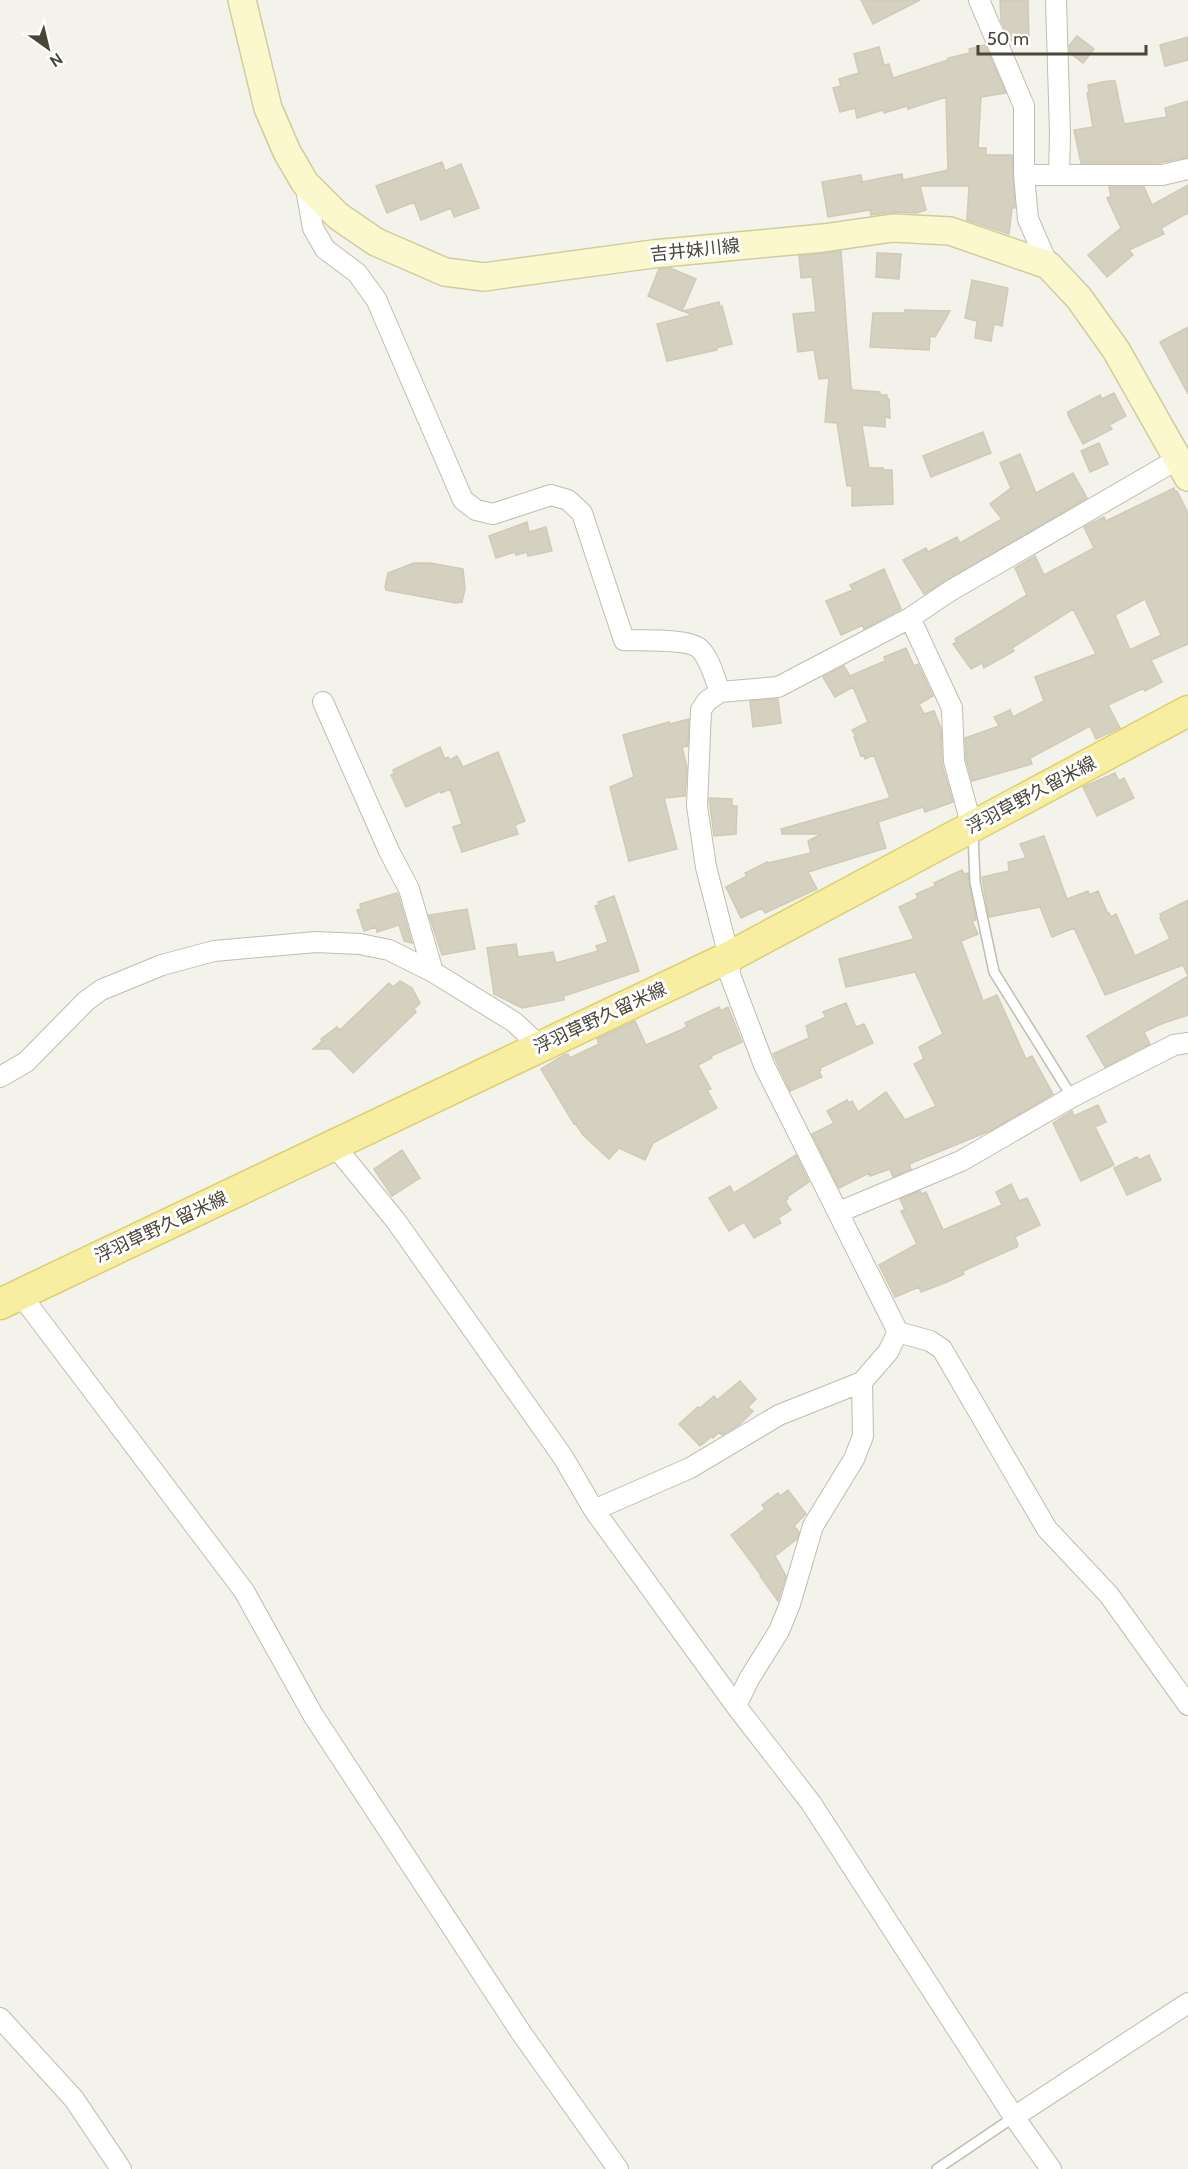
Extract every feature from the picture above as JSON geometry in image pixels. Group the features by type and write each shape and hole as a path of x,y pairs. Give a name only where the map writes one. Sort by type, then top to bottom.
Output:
{"main road":[{"name":"吉井妹川線","path":"242,0 268,108 287,152 305,183 338,216 376,242 445,272 484,277 653,254 823,238 893,228 950,231 1048,265 1079,298 1116,350 1183,468"},
{"name":"浮羽草野久留米線","path":"10,1299 729,957 1188,711"}],"street":[{"path":"979,0 1024,106 1024,175 1028,219 1048,265"},
{"path":"1056,0 1059,175"},
{"path":"1024,175 1162,175 1188,169"},
{"path":"305,183 314,228 326,249 357,273 376,298 463,500 476,510 493,514 551,495 568,500 582,513 624,640 687,643 699,647 720,692"},
{"path":"1183,468 950,591 910,618 778,687 720,692 707,701 701,710 697,806 706,867 729,957 730,975 764,1065 898,1332 930,1341 942,1349 1047,1529 1109,1595 1188,1704"},
{"path":"910,618 952,708 954,761 972,826"},
{"path":"323,702 389,851 409,889 434,972"},
{"path":"0,1077 26,1062 86,1001 101,990 162,965 214,951 316,942 360,944 389,950 434,972 514,1022 540,1046"},
{"path":"839,1212 961,1161 1072,1097 1174,1045 1188,1043"},
{"path":"334,1145 403,1230 563,1457 594,1510 736,1706 812,1803 1050,2169"},
{"path":"10,1299 244,1592 313,1715 522,2034 618,2169"},
{"path":"594,1510 690,1468 779,1415 862,1382 888,1352 898,1332"},
{"path":"736,1706 749,1679 779,1630 790,1604 813,1526 854,1459 863,1436 862,1382"},
{"path":"1014,2116 1188,2003"},
{"path":"0,2018 74,2099 121,2169"}],"lane":[{"path":"972,826 975,882 994,972 1072,1097"},
{"path":"937,2169 1014,2116"}],"building":[{"path":"861,0 920,0 873,24"},
{"path":"1000,0 1028,0 1029,39 1009,40 1001,20"},
{"path":"1077,36 1094,49 1083,63 1070,53 1069,46"},
{"path":"1188,37 1188,60 1165,66 1160,45"},
{"path":"985,45 1006,93 981,97 978,148 986,148 986,155 1012,155 1015,208 1012,208 1009,234 967,220 969,186 920,186 926,210 917,213 894,212 871,215 870,210 828,217 822,182 861,175 862,182 902,174 903,180 948,170 946,97 908,109 907,106 884,113 883,110 857,118 855,108 840,112 833,88 841,86 839,79 859,73 854,54 879,47 884,65 889,64 893,78 948,60 948,58 970,53 969,49"},
{"path":"1115,81 1124,124 1167,117 1165,108 1188,101 1188,157 1158,163 1081,163 1074,130 1093,127 1087,93 1089,92 1088,85"},
{"path":"442,162 445,171 461,164 479,208 454,217 451,208 421,220 414,202 387,213 376,186"},
{"path":"1188,185 1188,213 1161,228 1164,234 1129,250 1133,255 1107,277 1088,255 1121,228 1107,198 1111,196 1109,187 1144,187 1152,205"},
{"path":"841,251 851,387 853,390 880,392 880,395 887,395 889,399 890,418 885,417 885,427 862,425 869,468 892,470 893,504 852,506 852,486 847,486 837,423 825,422 829,378 819,379 814,350 798,352 793,314 816,312 812,277 801,278 799,256"},
{"path":"877,253 901,254 899,279 876,277"},
{"path":"670,268 696,279 682,311 648,296 659,269"},
{"path":"972,280 1008,288 1002,326 994,324 991,341 975,338 977,321 965,318"},
{"path":"719,302 732,344 716,348 717,350 667,361 657,324 692,315 683,311"},
{"path":"905,310 950,311 935,337 930,336 929,350 870,347 873,313 905,313"},
{"path":"1188,327 1188,394 1160,342"},
{"path":"1114,393 1126,416 1109,425 1112,429 1083,444 1068,412 1100,395 1102,399"},
{"path":"983,432 991,453 931,477 923,456"},
{"path":"1099,443 1108,464 1090,472 1081,451"},
{"path":"1020,454 1036,493 1073,473 1087,498 924,594 903,560 926,548 928,552 957,537 960,543 1002,519 990,504 1011,488 1000,463"},
{"path":"1174,488 1175,492 1177,491 1188,513 1188,644 1151,660 1162,682 1108,705 1120,728 1096,739 1090,726 1030,758 1032,764 972,781 966,759 965,738 999,726 994,717 1010,710 1013,717 1044,701 1035,677 1096,654 1073,609 1012,648 1014,651 984,668 982,663 971,669 953,644 957,642 955,639 1027,595 1015,568 1035,556 1044,575 1094,548 1084,527 1104,517 1106,521","holes":["1145,599 1161,635 1130,650 1115,615"]},
{"path":"527,522 529,532 546,527 552,551 528,556 527,552 516,555 515,552 496,558 489,536"},
{"path":"414,563 430,563 463,569 465,589 462,602 456,603 386,590 388,573"},
{"path":"884,569 901,609 864,629 863,625 841,635 826,601 853,590 850,585"},
{"path":"906,648 914,666 918,664 933,696 919,704 924,714 934,711 941,728 942,764 953,802 925,812 923,807 878,822 886,848 808,872 817,889 765,913 762,908 741,918 726,887 747,876 745,873 767,862 811,853 808,841 822,834 782,834 781,829 890,798 874,755 865,759 864,755 861,756 854,737 856,737 852,730 868,722 853,687 835,697 823,677 844,666 850,676 885,661 884,657"},
{"path":"778,699 781,723 753,727 750,701"},
{"path":"689,719 688,746 682,747 687,768 685,796 664,798 677,849 629,861 610,787 634,777 623,735"},
{"path":"440,747 445,759 448,757 450,760 457,756 463,767 498,752 525,821 515,825 518,834 462,852 453,827 462,824 450,789 441,793 440,791 406,807 391,775 394,774 393,770"},
{"path":"1115,773 1119,781 1124,778 1134,798 1097,816 1083,787"},
{"path":"709,798 732,799 732,806 737,806 736,834 714,836"},
{"path":"1044,836 1067,899 1088,891 1089,895 1098,891 1108,914 1111,917 1116,914 1135,956 1170,939 1160,914 1188,900 1188,976 1183,965 1105,995 1074,928 1052,937 1040,907 989,917 982,877 1009,871 1008,862 1026,858 1020,844"},
{"path":"962,870 964,874 968,873 976,920 972,921 978,934 961,941 983,1001 997,995 1026,1059 1032,1056 1053,1094 992,1130 909,1164 911,1169 893,1177 890,1169 870,1176 869,1173 839,1188 812,1134 834,1123 827,1111 847,1100 849,1103 852,1101 858,1112 886,1092 905,1120 936,1106 914,1064 924,1059 919,1047 943,1034 915,972 846,987 839,959 914,939 899,907 918,898 916,894 935,886 934,883"},
{"path":"397,893 412,943 404,941 399,925 377,932 376,927 364,931 357,910 361,909 360,904"},
{"path":"614,896 639,971 564,996 564,1000 522,1008 494,994 487,948 516,944 518,957 553,952 556,963 598,951 596,946 608,942 595,906 599,905 598,902"},
{"path":"467,909 475,949 442,955 429,915"},
{"path":"1188,976 1188,1015 1144,1032 1150,1044 1105,1067 1087,1036"},
{"path":"400,981 412,988 420,1003 414,1009 416,1012 353,1073 330,1049 313,1049 322,1041 321,1039 337,1027 340,1030 389,983 393,987"},
{"path":"846,1003 856,1027 864,1024 873,1043 820,1068 819,1072 822,1077 790,1091 773,1054 809,1038 806,1026 826,1017 823,1012"},
{"path":"719,1007 721,1011 728,1007 742,1042 711,1056 712,1058 698,1065 711,1089 707,1090 717,1108 653,1143 645,1160 619,1148 609,1159 574,1124 541,1069 564,1055 568,1054 570,1058 599,1044 597,1039 635,1021 646,1045 681,1030 687,1026 685,1023"},
{"path":"1098,1105 1106,1122 1095,1127 1114,1165 1081,1181 1053,1123 1072,1111 1074,1116"},
{"path":"402,1150 420,1178 392,1196 374,1169"},
{"path":"796,1155 809,1182 787,1197 785,1201 791,1210 778,1218 781,1223 754,1238 744,1222 729,1231 709,1198 730,1186 734,1193"},
{"path":"1149,1155 1161,1180 1127,1195 1114,1168 1137,1157 1139,1160"},
{"path":"1011,1184 1019,1201 1027,1198 1040,1225 1015,1237 1017,1247 963,1271 964,1274 921,1292 919,1287 895,1297 879,1265 917,1244 901,1211 905,1210 900,1199 920,1191 922,1194 926,1192 943,1230 1002,1205 996,1192"},
{"path":"740,1381 756,1399 748,1407 753,1411 739,1425 722,1435 719,1432 700,1446 679,1424 698,1407 700,1408 714,1396 717,1400"},
{"path":"788,1490 806,1514 794,1526 799,1532 797,1539 775,1556 786,1576 778,1601 731,1535 765,1509 762,1505 778,1493 780,1496"}]}
